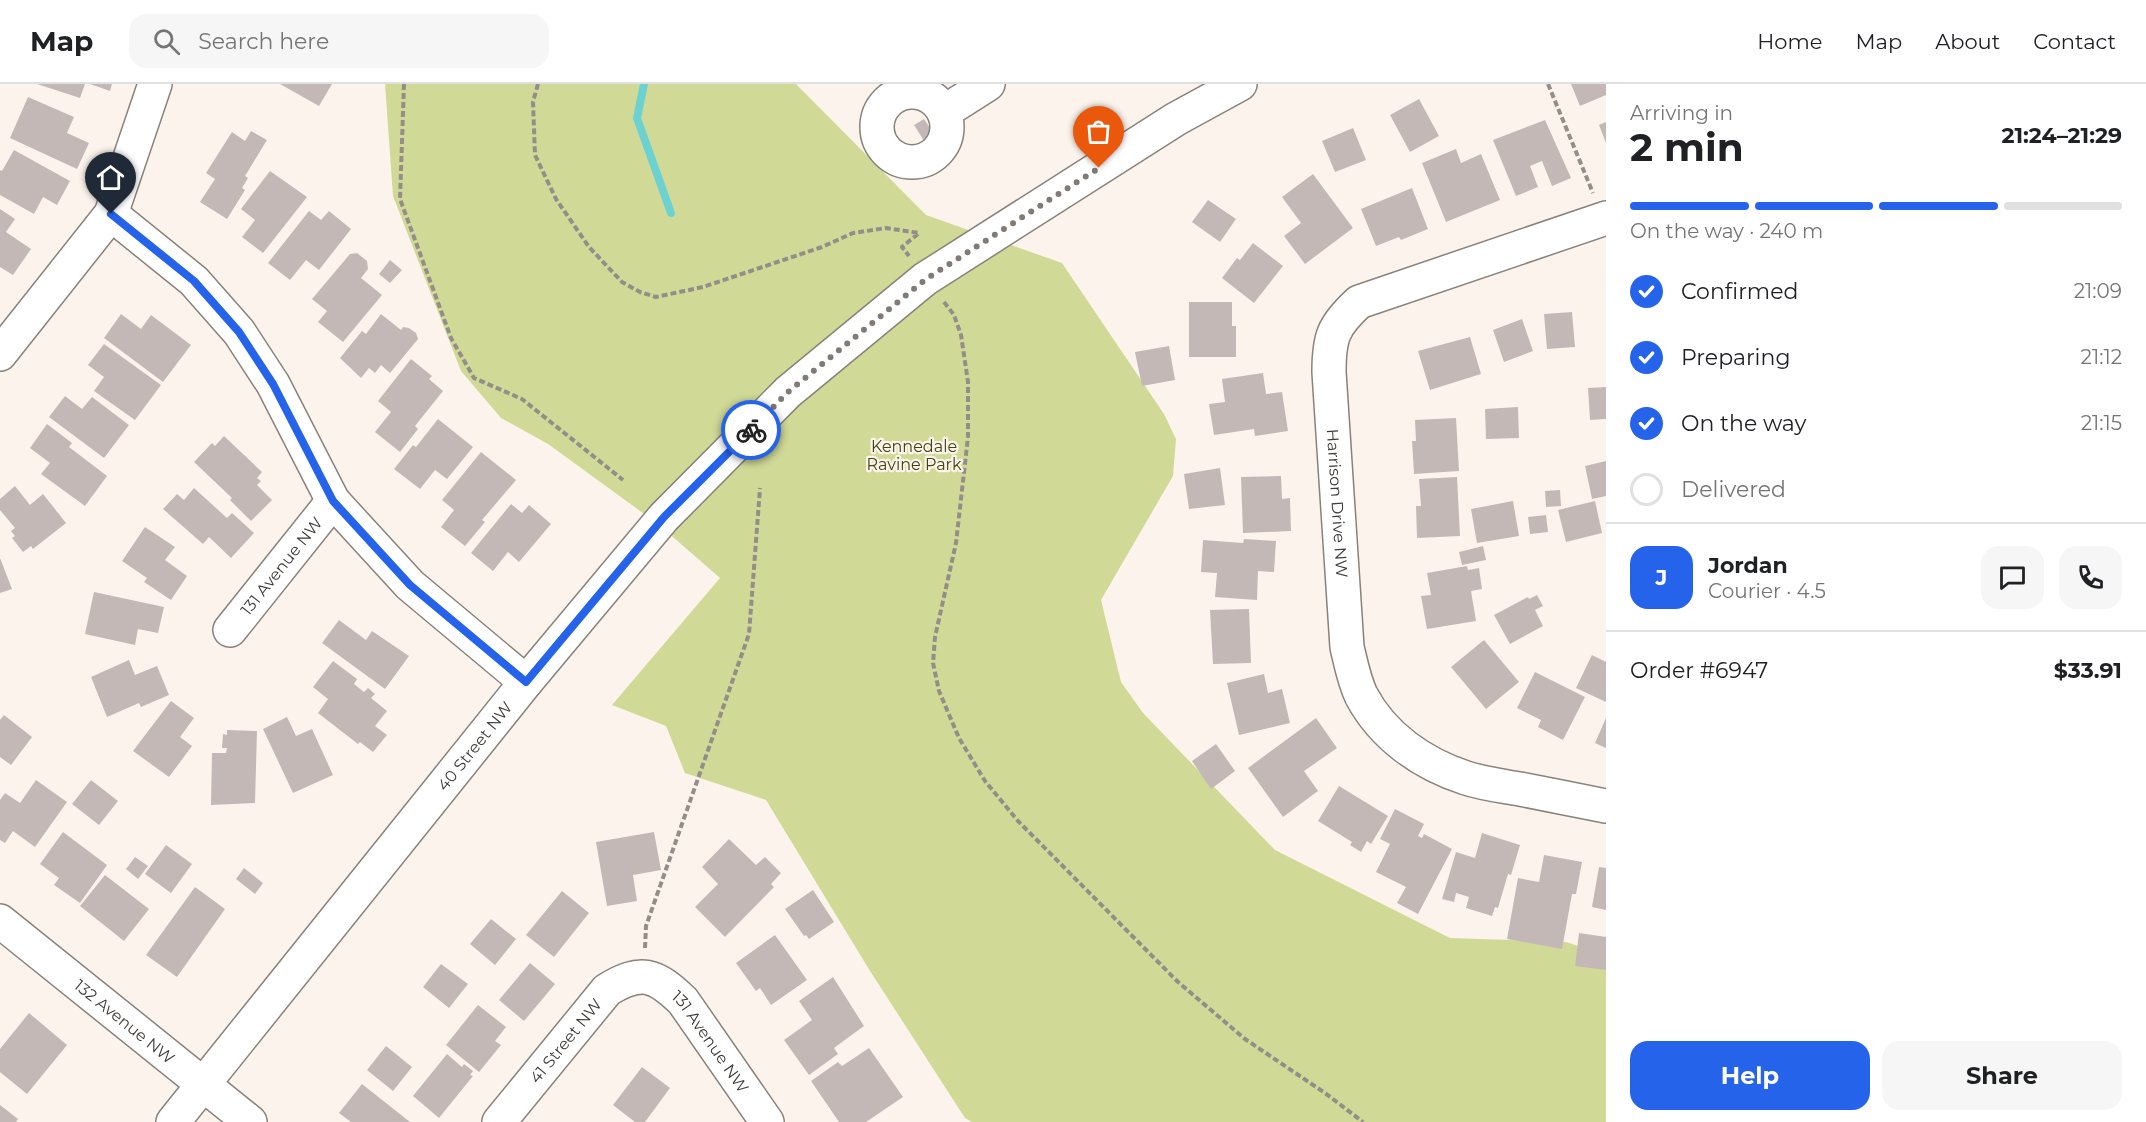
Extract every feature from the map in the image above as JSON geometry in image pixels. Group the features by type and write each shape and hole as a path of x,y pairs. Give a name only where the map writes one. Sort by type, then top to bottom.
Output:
{"street":[{"path":"0,354 111,214 155,84"},
{"path":"944,112 988,84"},
{"name":"40 Street NW","path":"173,1122 526,682 664,517 780,400 926,279 1227,87"},
{"name":"131 Avenue NW","path":"111,214 194,281 239,332 273,384 333,501 410,585 526,682"},
{"name":"Harrison Drive NW","path":"1605,218 1359,302 1338,323 1335,330 1329,353 1329,372 1347,647 1353,675 1370,710 1399,742 1415,755 1437,767 1468,779 1606,806"},
{"name":"131 Avenue NW","path":"230,630 333,501"},
{"name":"132 Avenue NW","path":"1,923 250,1122"},
{"name":"131 Avenue NW","path":"644,976 670,988 683,1001 766,1122"},
{"name":"41 Street NW","path":"498,1122 602,995 619,983 644,976"}],"path":[{"path":"404,84 400,199 451,338 474,378 522,399 623,480"},
{"path":"538,84 532,102 535,155 552,190 589,247 622,282 640,292 656,297 703,287 853,233 886,228 919,233 902,247 954,315 961,334 968,382 968,437 956,543 935,637 933,663 939,691 959,738 985,781 1018,822 1178,982 1245,1039 1325,1093 1363,1122"},
{"path":"1548,84 1605,218"},
{"path":"644,976 646,927 750,634 760,488"}],"green space":[{"name":"Kennedale Ravine Park","path":"385,84 796,84 926,215 1062,263 1164,414 1176,439 1173,476 1101,600 1121,682 1143,713 1275,850 1450,938 1566,942 1606,955 1606,1122 972,1122 965,1118 870,971 766,800 685,773 666,726 612,705 720,578 658,524 548,444 501,418 461,371 393,196"}],"building":[{"path":"37,84 85,84 80,98"},
{"path":"90,84 112,84 110,91"},
{"path":"280,84 332,84 319,106"},
{"path":"1571,84 1606,84 1606,95 1580,106"},
{"path":"28,97 74,117 67,133 89,143 77,169 10,138"},
{"path":"1419,99 1439,136 1410,152 1390,115"},
{"path":"924,119 936,137 926,144 914,125"},
{"path":"1545,120 1571,178 1552,186 1542,161 1530,166 1538,187 1516,196 1493,140"},
{"path":"1606,122 1606,143 1599,125"},
{"path":"1353,128 1366,160 1335,172 1322,141"},
{"path":"251,131 267,140 245,176 248,178 242,188 245,190 227,219 200,202 215,179 206,173 232,132 245,141"},
{"path":"1456,149 1461,163 1481,154 1500,200 1446,222 1422,163"},
{"path":"14,150 70,181 57,205 43,197 34,214 0,195 0,170 2,171"},
{"path":"270,171 307,197 263,253 242,237 255,220 241,209"},
{"path":"1313,174 1353,228 1305,264 1284,236 1301,223 1282,197"},
{"path":"1412,188 1428,229 1401,240 1399,237 1376,246 1361,209"},
{"path":"1208,200 1236,219 1220,242 1192,222"},
{"path":"0,209 15,219 6,232 31,249 13,275 0,267"},
{"path":"309,211 321,220 329,211 351,229 319,270 306,260 290,280 268,263"},
{"path":"1253,243 1283,266 1254,303 1222,278 1237,258 1240,260"},
{"path":"357,253 367,261 368,269 361,278 382,295 343,342 318,322 327,311 312,299 350,254"},
{"path":"390,260 402,270 390,283 379,274"},
{"path":"1189,302 1232,302 1232,326 1236,326 1236,357 1189,357"},
{"path":"1572,312 1575,347 1547,349 1544,314"},
{"path":"121,314 141,329 151,315 191,345 163,382 104,338"},
{"path":"381,314 401,330 403,327 409,328 416,333 418,339 390,373 381,365 375,373 369,368 361,378 340,358 362,331 366,334"},
{"path":"1522,319 1533,351 1504,362 1493,330"},
{"path":"1470,337 1481,374 1430,390 1418,351"},
{"path":"104,344 161,385 135,420 94,391 104,377 88,365"},
{"path":"1169,346 1175,380 1142,386 1135,352"},
{"path":"411,359 432,376 429,379 443,391 415,426 418,429 400,452 375,432 391,412 378,401"},
{"path":"1263,373 1266,394 1282,392 1288,431 1255,436 1254,429 1214,435 1209,404 1225,402 1222,379"},
{"path":"1606,387 1606,419 1590,420 1588,388"},
{"path":"65,396 82,409 92,397 129,425 104,458 49,417"},
{"path":"1518,407 1519,438 1486,439 1485,409"},
{"path":"1456,418 1459,471 1414,474 1412,441 1416,441 1415,420"},
{"path":"438,419 473,447 447,479 435,470 420,489 394,469 413,445 416,447"},
{"path":"47,424 72,443 69,447 107,476 85,506 41,474 50,463 30,448"},
{"path":"224,436 262,472 257,478 261,481 257,485 272,500 251,521 230,500 232,498 194,462 212,443 215,446"},
{"path":"481,452 516,480 482,520 485,522 465,546 441,527 454,510 442,500"},
{"path":"1606,461 1606,496 1592,499 1585,466"},
{"path":"1220,468 1225,505 1189,509 1184,474"},
{"path":"1281,476 1282,499 1290,498 1291,531 1243,533 1241,477"},
{"path":"1457,477 1460,536 1417,538 1416,506 1421,506 1419,479"},
{"path":"15,486 30,505 43,494 66,523 33,549 31,546 23,552 12,538 15,536 11,531 15,528 0,510 0,499"},
{"path":"194,488 227,518 232,513 254,533 231,558 209,537 203,544 163,509 177,494 184,500"},
{"path":"1560,490 1561,506 1546,507 1545,491"},
{"path":"1513,501 1519,536 1477,543 1471,509"},
{"path":"1595,501 1602,533 1566,542 1558,510"},
{"path":"511,504 522,513 529,505 551,524 519,562 508,552 493,571 471,553"},
{"path":"1546,515 1548,532 1530,534 1528,517"},
{"path":"145,527 175,547 165,560 187,576 171,600 144,582 147,578 122,561"},
{"path":"1244,539 1276,541 1274,572 1258,571 1257,600 1215,597 1217,573 1201,572 1203,540 1243,543"},
{"path":"1483,546 1486,560 1462,565 1459,552"},
{"path":"0,558 12,589 0,593"},
{"path":"1467,566 1468,570 1479,568 1482,589 1471,591 1476,621 1427,629 1421,596 1431,595 1427,573"},
{"path":"94,592 164,607 158,633 138,629 135,645 85,634"},
{"path":"1537,595 1543,606 1535,610 1543,626 1510,644 1494,615 1528,597 1529,599"},
{"path":"1249,609 1251,663 1213,664 1210,610"},
{"path":"339,620 366,640 372,631 409,656 385,689 322,643"},
{"path":"1484,640 1519,682 1486,709 1451,667"},
{"path":"1592,655 1606,662 1606,702 1576,688"},
{"path":"129,660 135,675 157,666 169,695 141,707 139,703 107,717 91,677"},
{"path":"333,661 357,679 354,684 364,692 368,688 375,694 371,698 387,711 375,726 387,735 373,752 360,742 358,744 318,713 328,699 313,687"},
{"path":"1535,672 1585,697 1563,740 1538,727 1541,720 1517,708"},
{"path":"1264,674 1268,693 1282,689 1290,723 1239,735 1227,683"},
{"path":"171,701 194,718 180,737 192,746 169,777 133,751"},
{"path":"4,715 32,737 11,765 0,757 0,720"},
{"path":"287,717 296,736 312,729 333,775 293,793 263,729"},
{"path":"1316,718 1337,748 1304,771 1318,791 1283,817 1248,768"},
{"path":"1606,718 1606,748 1595,743"},
{"path":"227,730 257,731 255,803 211,805 212,753 226,753 227,748 222,748 223,734 227,735"},
{"path":"1216,744 1235,771 1211,789 1192,761"},
{"path":"36,780 67,802 35,847 13,831 5,843 0,840 0,800 5,793 20,803"},
{"path":"91,780 118,801 99,825 72,804"},
{"path":"1339,786 1388,816 1371,844 1367,841 1361,852 1350,845 1352,842 1318,821"},
{"path":"1395,809 1424,824 1418,836 1422,838 1424,834 1452,849 1418,914 1397,903 1406,887 1376,872 1390,844 1380,839"},
{"path":"63,832 107,865 80,903 54,885 59,878 40,864"},
{"path":"654,832 661,870 633,875 637,901 607,906 596,842"},
{"path":"1482,833 1520,845 1498,908 1495,907 1492,916 1466,908 1469,897 1456,893 1454,902 1442,899 1456,852 1475,858"},
{"path":"729,839 756,865 765,857 781,873 771,884 774,887 725,937 695,907 718,884 702,867"},
{"path":"166,845 192,864 171,893 145,874"},
{"path":"1544,855 1582,862 1576,894 1572,894 1562,949 1507,939 1518,878 1539,882"},
{"path":"135,857 148,866 138,879 126,869"},
{"path":"1599,867 1606,868 1606,910 1592,907"},
{"path":"244,868 263,883 255,894 236,879"},
{"path":"105,875 149,909 124,941 80,906"},
{"path":"195,887 225,909 177,977 146,955"},
{"path":"813,890 834,922 809,939 806,935 804,936 785,909"},
{"path":"562,891 589,913 554,957 526,935"},
{"path":"491,919 516,939 495,965 470,944"},
{"path":"1579,933 1606,937 1606,970 1575,966"},
{"path":"775,935 807,980 771,1005 760,988 756,991 736,963"},
{"path":"530,963 555,984 524,1021 499,1000"},
{"path":"441,964 468,984 449,1008 423,987"},
{"path":"833,977 864,1026 834,1048 838,1054 809,1075 784,1040 812,1020 799,1001"},
{"path":"478,1005 506,1027 495,1041 501,1045 479,1072 446,1045"},
{"path":"29,1013 67,1045 27,1094 0,1072 0,1049"},
{"path":"386,1046 412,1067 393,1091 367,1070"},
{"path":"869,1048 903,1097 866,1122 839,1122 811,1081 838,1062 842,1066"},
{"path":"447,1054 462,1067 464,1064 473,1071 470,1075 473,1076 439,1118 413,1096"},
{"path":"642,1067 670,1088 645,1122 635,1122 613,1105"},
{"path":"362,1084 410,1122 351,1122 339,1113"},
{"path":"0,1105 18,1119 16,1122 0,1122"}],"waterway":[{"path":"644,84 637,118 671,213"}],"way so far":[{"path":"751,430 788,392 926,279 1099,168"}],"route":[{"path":"111,214 194,281 239,332 273,384 333,501 410,585 526,682 664,517 751,430"}]}
